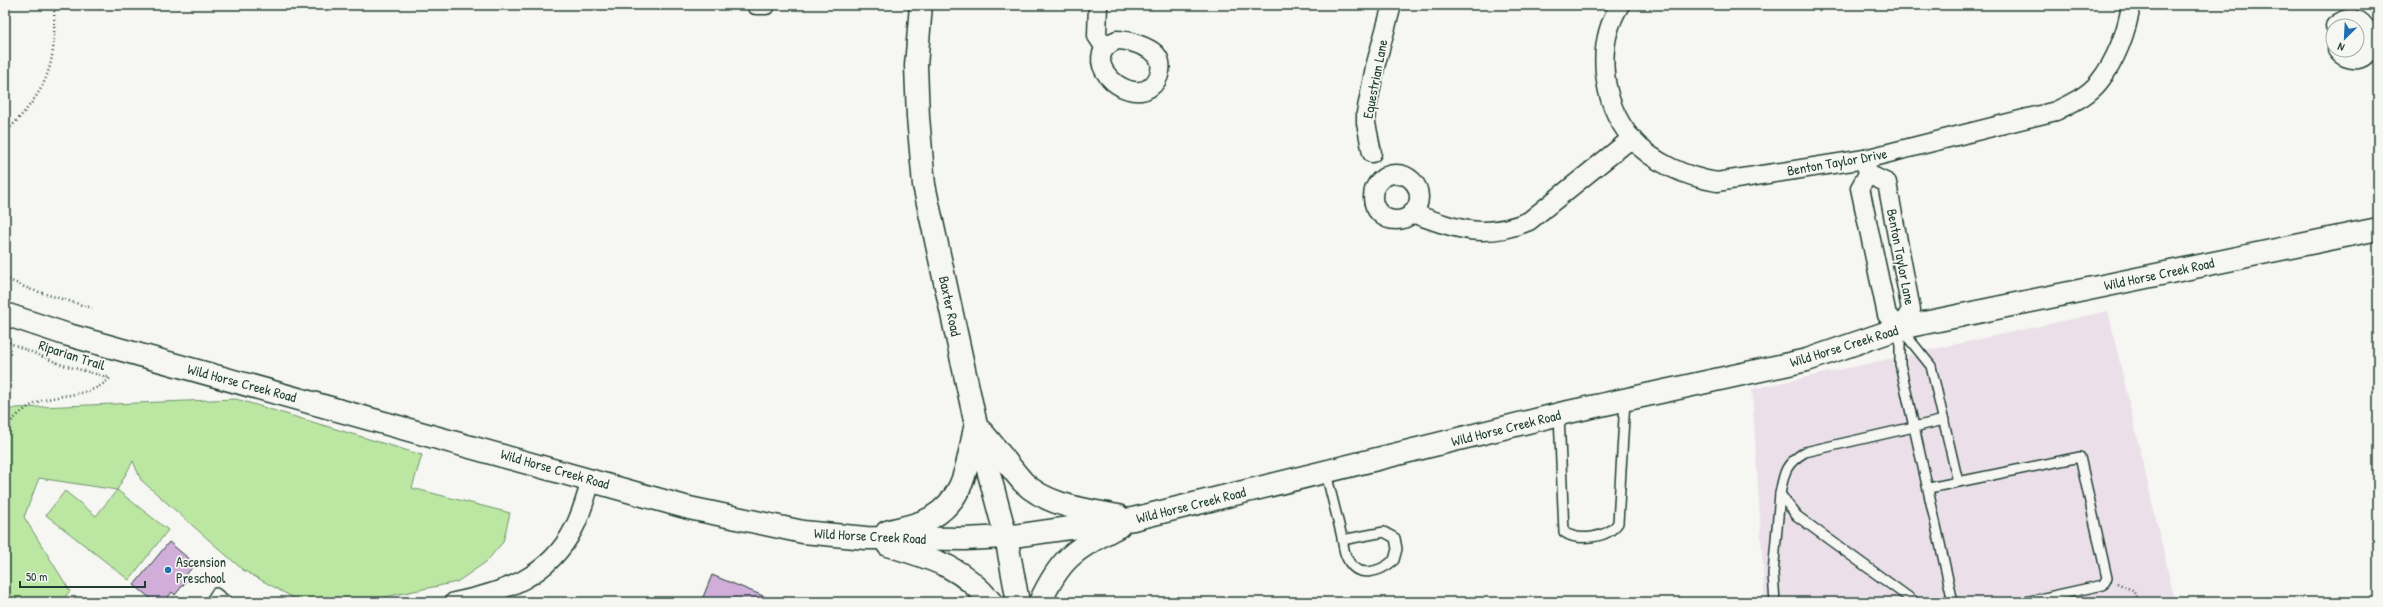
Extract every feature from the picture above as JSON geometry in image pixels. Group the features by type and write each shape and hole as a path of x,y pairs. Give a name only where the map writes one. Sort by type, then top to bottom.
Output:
{"main road":[{"name":"Baxter Road","path":"921,5 916,66 918,117 924,185 976,425 1006,536 1018,602"},
{"name":"Wild Horse Creek Road","path":"5,314 65,334 592,479 689,508 744,521 803,532 866,538 965,539 1006,536 1132,519 1179,506 1326,473 1559,415 1807,360 1900,328 2378,229"},
{"path":"976,425 1024,483 1043,496 1067,506 1132,519"},
{"path":"866,538 930,519 948,505 962,486 976,425"},
{"path":"1040,602 1058,568 1076,550 1132,519"},
{"path":"866,538 938,561 962,573 991,602"}],"street":[{"path":"756,5 766,5"},
{"path":"1098,5 1096,36 1105,48"},
{"name":"Equestrian Lane","path":"1382,177 1373,156 1366,123 1366,114 1375,67 1392,5"},
{"name":"Benton Taylor Drive","path":"1620,5 1613,16 1607,35 1604,57 1609,95 1615,110 1632,138 1656,159 1688,176 1717,182 1867,166 2056,111 2080,99 2099,82 2115,56 2124,35 2131,5"},
{"path":"2345,18 2360,10 2376,30 2377,38 2372,51 2365,56"},
{"path":"2345,58 2357,58"},
{"path":"1412,213 1457,229 1476,232 1512,228 1529,220 1632,138"},
{"name":"Benton Taylor Lane","path":"1867,166 1887,183 1912,310 1900,328 1887,315 1860,188 1867,166"},
{"path":"1400,174 1413,180 1417,186 1419,200 1412,213 1406,217 1392,220 1379,213 1375,206 1373,192 1382,177 1400,174"},
{"path":"454,602 521,582 541,570 562,547 574,528 592,479"}],"lane":[{"path":"1900,328 1931,366 1958,482"},
{"path":"1900,328 1900,364 1929,488 1953,602"},
{"path":"1559,415 1564,532 1570,536 1587,538 1612,531 1618,523 1625,400"},
{"path":"1775,602 1773,574 1780,494 1784,472 1793,459 1805,452 1944,420"},
{"path":"1929,488 2080,457 2107,578 2103,585 2025,602"},
{"path":"1326,473 1342,540 1347,558 1356,568 1365,572 1375,572 1394,560 1397,549 1395,538 1384,532 1342,540"},
{"path":"1780,494 1797,516 1915,602"},
{"path":"210,602 216,593 228,602"}],"path":[{"path":"5,133 30,107 48,74 53,50 54,5"},
{"path":"5,278 29,289 92,308"},
{"name":"Riparian Trail","path":"5,342 60,364 110,378 99,388 33,404 5,428"},
{"path":"2107,578 2132,590 2141,602"}],"shaded area":[{"path":"2108,311 2175,602 1765,602 1752,389"}],"green space":[{"path":"236,399 422,455 412,488 510,513 503,542 486,562 457,582 361,602 301,602 243,570 141,480 133,461 117,490 39,478 24,517 70,591 61,602 5,602 5,412 15,408"},
{"path":"117,490 168,530 129,580 46,515 65,491 96,516"}],"building":[{"name":"Ascension Preschool","path":"169,542 195,564 185,576 188,579 175,595 172,592 164,602 155,602 134,585"},
{"path":"712,575 778,602 701,602"}],"place":[{"name":"Ascension Preschool","path":"168,570"}]}
